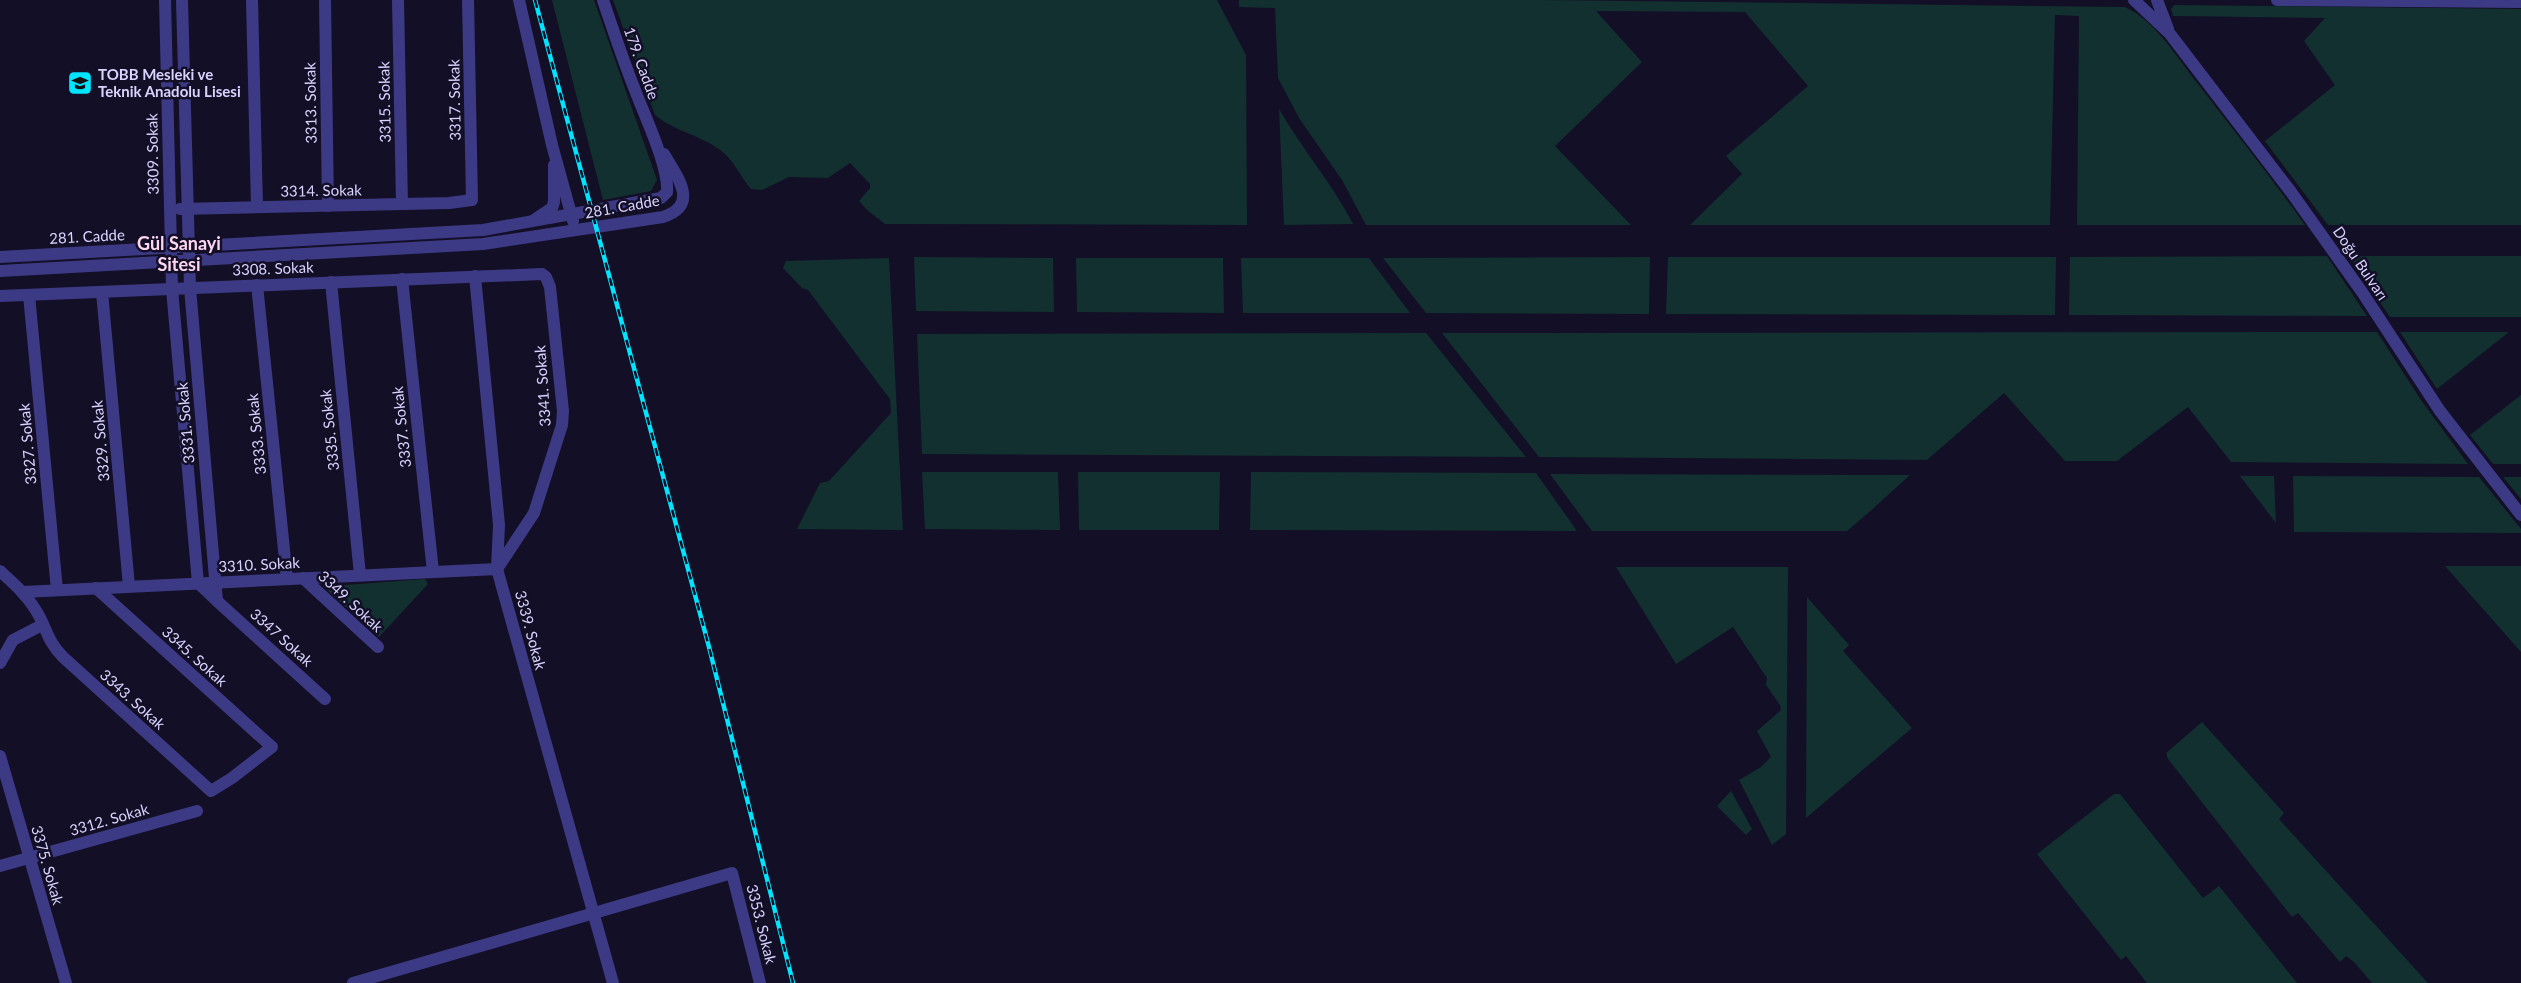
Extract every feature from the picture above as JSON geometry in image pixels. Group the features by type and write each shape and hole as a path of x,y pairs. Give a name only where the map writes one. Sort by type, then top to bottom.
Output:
{"street":[{"name":"3309. Sokak","path":"166,0 171,262"},
{"path":"182,0 188,247"},
{"path":"252,0 257,207"},
{"name":"3313. Sokak","path":"325,0 328,206"},
{"name":"3315. Sokak","path":"398,0 402,204"},
{"name":"3317. Sokak","path":"468,0 472,200"},
{"path":"519,0 552,145 575,230"},
{"name":"179. Cadde","path":"603,0 624,64 653,136"},
{"name":"Doğu Bulvarı","path":"2134,0 2170,34 2296,198 2362,292 2440,411 2521,515"},
{"name":"Doğu Bulvarı","path":"2157,0 2170,34"},
{"path":"2277,0 2521,2"},
{"name":"281. Cadde","path":"0,257 455,233 529,223 664,197 667,185 653,136"},
{"name":"281. Cadde","path":"0,271 474,245 663,216 679,207 683,199 683,188 653,136"},
{"path":"529,223 552,208 554,202 552,145"},
{"name":"3314. Sokak","path":"170,209 449,203 472,200"},
{"name":"3331. Sokak","path":"188,247 217,600"},
{"name":"3331. Sokak","path":"171,262 198,583"},
{"name":"3308. Sokak","path":"0,296 475,276 536,274 546,277"},
{"name":"3339. Sokak","path":"475,276 499,525 497,569 612,983"},
{"name":"3341. Sokak","path":"497,569 534,513 562,426 563,411 550,287 546,277"},
{"name":"3337. Sokak","path":"402,279 433,572"},
{"name":"3335. Sokak","path":"331,282 360,575"},
{"name":"3333. Sokak","path":"257,285 287,579"},
{"name":"3329. Sokak","path":"102,292 129,586"},
{"name":"3327. Sokak","path":"29,295 53,590"},
{"name":"3310. Sokak","path":"23,592 497,569"},
{"name":"3343. Sokak","path":"0,571 23,592 40,620 49,641 63,657 210,791"},
{"name":"3349. Sokak","path":"303,578 378,647"},
{"name":"3347 Sokak","path":"198,583 326,698"},
{"name":"3345. Sokak","path":"96,588 272,747 232,778 210,791"},
{"path":"0,663 13,640 40,620 53,590"},
{"name":"3375. Sokak","path":"0,756 66,983"},
{"name":"3312. Sokak","path":"0,866 198,812"},
{"name":"3353. Sokak","path":"593,914 732,873 760,983"},
{"path":"353,983 593,914"}],"green space":[{"path":"552,0 594,0 657,180 651,191 603,200"},
{"path":"613,0 1217,0 1246,55 1247,225 885,224 859,201 870,188 870,184 850,163 828,178 789,177 762,190 751,189 733,163 720,150 704,140 670,125 655,115"},
{"path":"1239,0 1542,0 2125,7 2147,21 2165,41 2305,225 2077,225 2079,16 2055,15 2050,225 1690,225 1742,174 1726,156 1808,86 1745,12 1596,11 1642,62 1555,146 1631,225 1366,225 1342,180 1299,118 1278,78 1275,8 1239,7"},
{"path":"2174,5 2521,9 2521,225 2328,225 2265,141 2335,85 2304,41 2325,18 2173,16 2171,9"},
{"path":"1279,109 1336,194 1353,224 1284,225"},
{"path":"2327,256 2367,316 2069,315 2070,257"},
{"path":"2349,256 2521,256 2521,317 2390,317"},
{"path":"914,257 1053,258 1054,312 916,311"},
{"path":"1650,257 1649,314 1426,313 1383,258"},
{"path":"1668,257 2056,257 2055,315 1666,314"},
{"path":"889,258 903,530 797,529 820,483 829,481 891,413 890,399 808,290 802,288 783,268 786,261"},
{"path":"1076,258 1223,258 1224,313 1077,312"},
{"path":"1241,258 1369,258 1410,313 1243,313"},
{"path":"2377,332 2421,400 2468,464 2231,462 2188,407 2117,461 2065,461 2004,393 1927,460 1539,457 1442,333"},
{"path":"2400,332 2509,332 2437,389"},
{"path":"1426,333 1526,457 922,454 917,334"},
{"path":"2521,395 2521,464 2493,464 2470,435"},
{"path":"922,472 1058,472 1060,530 925,529"},
{"path":"1078,472 1220,472 1219,530 1079,530"},
{"path":"1251,472 1536,473 1577,531 1250,530"},
{"path":"1550,474 1910,475 1847,531 1592,531"},
{"path":"2240,476 2274,476 2276,523"},
{"path":"2293,476 2479,477 2521,529 2521,533 2294,532"},
{"path":"2503,477 2521,477 2521,499"},
{"path":"2445,566 2521,566 2521,652"},
{"path":"1616,567 1788,567 1786,834 1772,845 1739,780 1761,767 1771,757 1757,731 1781,710 1780,705 1766,685 1767,678 1733,627 1676,664"},
{"path":"425,579 428,584 379,637 328,591 332,586"},
{"path":"1807,597 1849,645 1843,651 1912,728 1806,818"},
{"path":"2202,722 2284,813 2279,819 2428,983 2372,983 2354,962 2346,956 2340,962 2298,913 2292,917 2168,759 2166,753"},
{"path":"1731,791 1752,829 1746,835 1717,806"},
{"path":"2114,794 2120,794 2203,898 2219,886 2297,983 2147,983 2126,956 2121,960 2037,854"}],"railway":[{"path":"535,0 709,647 793,983"}],"place":[{"name":"TOBB Mesleki ve Teknik Anadolu Lisesi","path":"80,83"}],"district":[{"name":"Gül Sanayi Sitesi","path":"179,253"}]}
